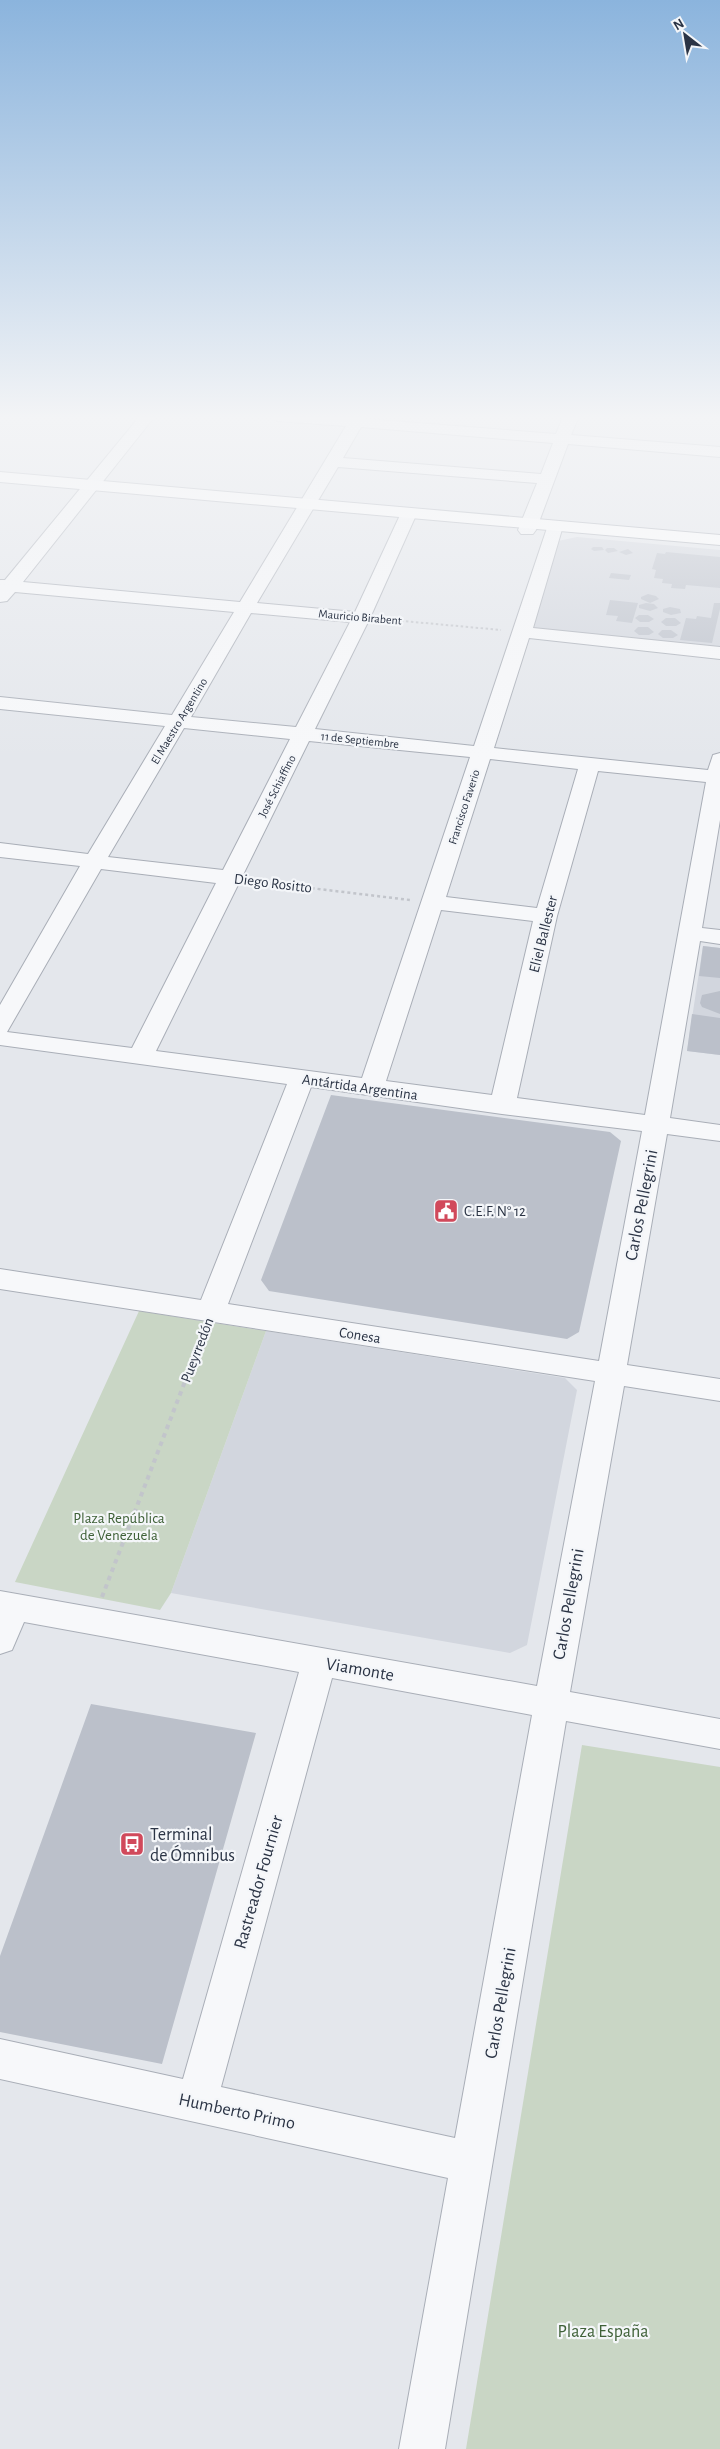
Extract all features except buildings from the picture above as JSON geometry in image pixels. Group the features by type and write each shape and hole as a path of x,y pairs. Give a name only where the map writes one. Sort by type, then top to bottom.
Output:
{"main road":[{"path":"566,530 720,546"},
{"path":"573,530 720,540"}],"street":[{"path":"3,590 54,530"},
{"name":"El Maestro Argentino","path":"0,1026 94,862 291,530"},
{"name":"José Schiaffino","path":"140,1057 361,618 401,530"},
{"name":"Francisco Faverio","path":"371,1088 522,632 553,530"},
{"name":"Mauricio Birabent","path":"3,590 247,607 361,618"},
{"path":"522,632 720,653"},
{"name":"11 de Septiembre","path":"0,703 590,764 719,771"},
{"name":"Eliel Ballester","path":"502,1106 546,916 590,764"},
{"name":"Carlos Pellegrini","path":"422,2449 473,2163 550,1704 656,1125 705,935 719,771"},
{"name":"Diego Rositto","path":"0,850 230,878"},
{"path":"433,902 546,916"},
{"name":"Antártida Argentina","path":"0,1038 502,1106 720,1133"},
{"name":"Pueyrredón","path":"211,1312 301,1079"},
{"name":"Conesa","path":"0,1279 720,1390"},
{"path":"0,1640 7,1605"},
{"name":"Viamonte","path":"7,1605 720,1734"},
{"name":"Rastreador Fournier","path":"197,2102 320,1662"},
{"name":"Humberto Primo","path":"0,2059 473,2163"}],"path":[{"name":"Mauricio Birabent","path":"361,618 522,632"},
{"name":"Diego Rositto","path":"230,878 433,902"},
{"name":"Pueyrredón","path":"93,1621 211,1312"}],"shaded area":[{"path":"577,537 720,550 720,648 537,630 531,625 558,541"},
{"path":"703,946 720,948 720,1055 687,1051"},
{"path":"266,1331 565,1378 577,1390 527,1645 510,1653 171,1593"}],"green space":[{"name":"Plaza República de Venezuela","path":"139,1311 266,1331 171,1593 160,1610 15,1582"},
{"name":"Plaza España","path":"582,1745 720,1767 720,2449 466,2449"}],"place":[{"name":"C.E.F. N° 12","path":"446,1211"},
{"name":"Terminal de Ómnibus","path":"132,1844"}]}
